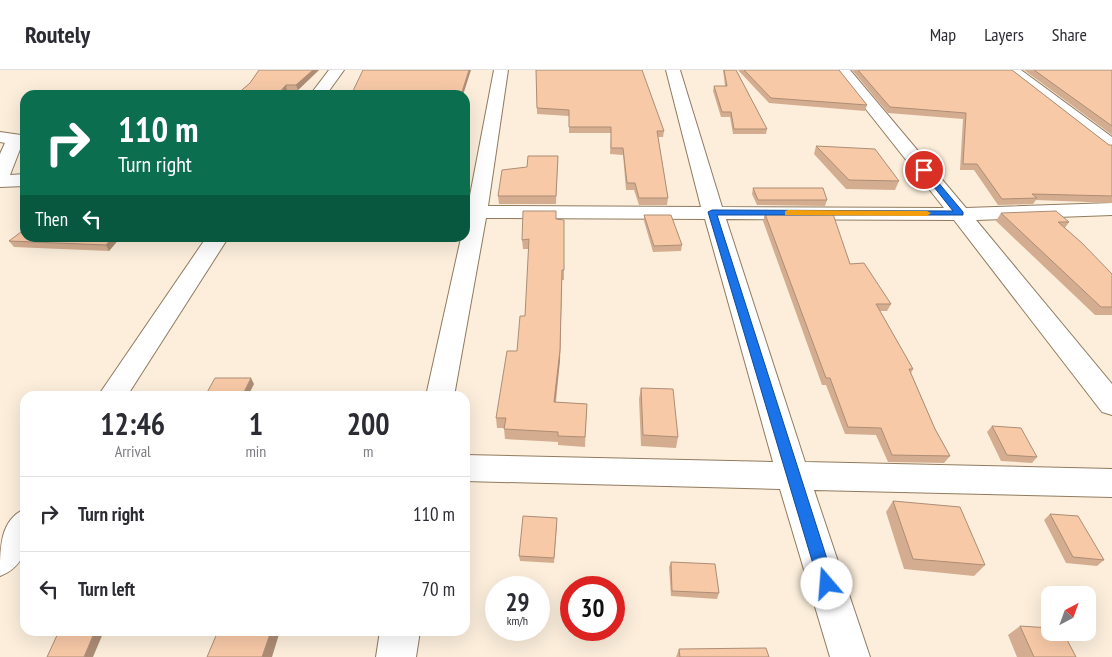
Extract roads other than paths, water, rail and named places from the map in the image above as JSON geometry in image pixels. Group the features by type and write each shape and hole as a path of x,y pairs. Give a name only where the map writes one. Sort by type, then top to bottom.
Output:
{"street":[{"path":"322,90 337,70"},
{"path":"500,70 471,211 960,214 1112,209"},
{"path":"673,70 712,212 850,657"},
{"path":"842,70 1112,404"},
{"path":"1012,70 1112,145"},
{"path":"0,137 15,139 0,176"},
{"path":"0,181 20,180"},
{"path":"115,391 214,242"},
{"path":"441,391 466,242"},
{"path":"470,468 1112,483"},
{"path":"0,559 20,531"},
{"path":"396,657 399,636"}]}
